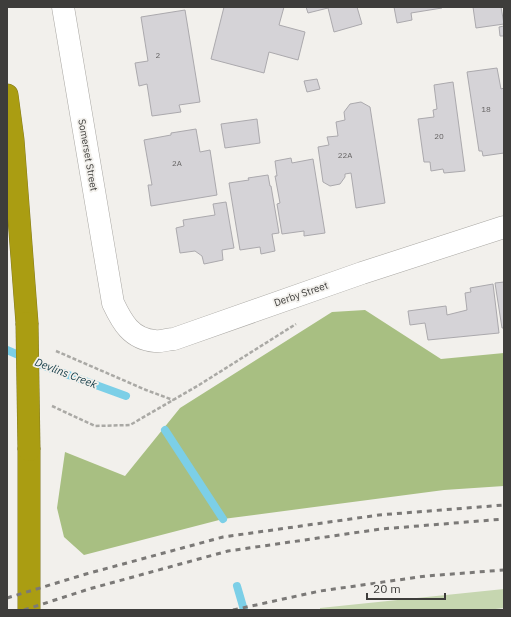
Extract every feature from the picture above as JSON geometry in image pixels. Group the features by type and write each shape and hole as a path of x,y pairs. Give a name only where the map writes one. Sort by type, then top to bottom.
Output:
{"highway":[{"path":"7,95 13,140 27,323 29,450 28,610"}],"street":[{"name":"Somerset Street","path":"63,7 113,303"},
{"name":"Derby Street","path":"113,303 122,322 136,335 155,341 174,338 362,272 504,227"}],"path":[{"path":"50,405 95,426 130,425 299,322"},
{"path":"56,351 146,390 173,400"}],"green space":[{"path":"365,310 441,359 504,353 504,486 444,490 223,519 84,555 64,537 57,508 65,452 125,476 180,408 332,312"},
{"path":"504,589 504,608 487,610 320,610 320,608"}],"building":[{"path":"224,7 284,7 279,25 305,32 298,60 269,52 264,73 211,59"},
{"path":"306,7 357,7 362,24 334,32 328,8 308,13"},
{"path":"394,7 442,8 411,13 412,20 397,23"},
{"path":"473,7 501,7 504,24 476,28"},
{"path":"185,10 200,102 179,105 181,112 152,116 147,84 139,86 135,63 148,61 141,17"},
{"path":"504,26 504,36 500,36 499,27"},
{"path":"497,68 501,89 504,88 504,153 483,156 482,151 479,151 467,72"},
{"path":"317,79 320,89 307,92 304,81"},
{"path":"453,82 465,171 444,173 443,169 431,171 430,162 424,162 418,119 434,117 433,110 437,109 434,85"},
{"path":"361,102 370,107 385,203 356,208 351,173 345,174 345,177 340,184 330,186 323,182 318,147 329,145 327,137 338,136 336,122 345,120 344,112 350,104"},
{"path":"257,119 260,143 225,148 221,124"},
{"path":"196,129 200,152 210,150 217,195 151,206 148,185 152,185 144,140 171,135 171,133"},
{"path":"291,158 292,163 313,159 325,233 304,236 304,231 282,234 277,204 280,203 275,176 277,176 275,161"},
{"path":"268,175 279,233 272,234 275,251 261,254 260,247 240,250 229,183"},
{"path":"226,202 234,248 222,250 223,260 204,264 202,256 195,251 180,253 176,228 184,226 183,220 215,215 213,204"},
{"path":"504,282 504,328 502,328 495,283"},
{"path":"493,284 499,333 428,340 425,323 410,325 408,311 446,306 447,315 467,310 465,293 471,292 470,288"}],"waterway":[{"name":"Devlins Creek","path":"7,350 44,366 126,396"},
{"name":"Devlins Creek","path":"165,430 223,519"},
{"name":"Devlins Creek","path":"237,586 244,610"}],"railway":[{"path":"7,598 86,574 223,537 379,515 504,505"},
{"path":"24,610 89,589 228,551 381,529 504,519"},
{"path":"233,610 320,591 426,576 504,570"}]}
